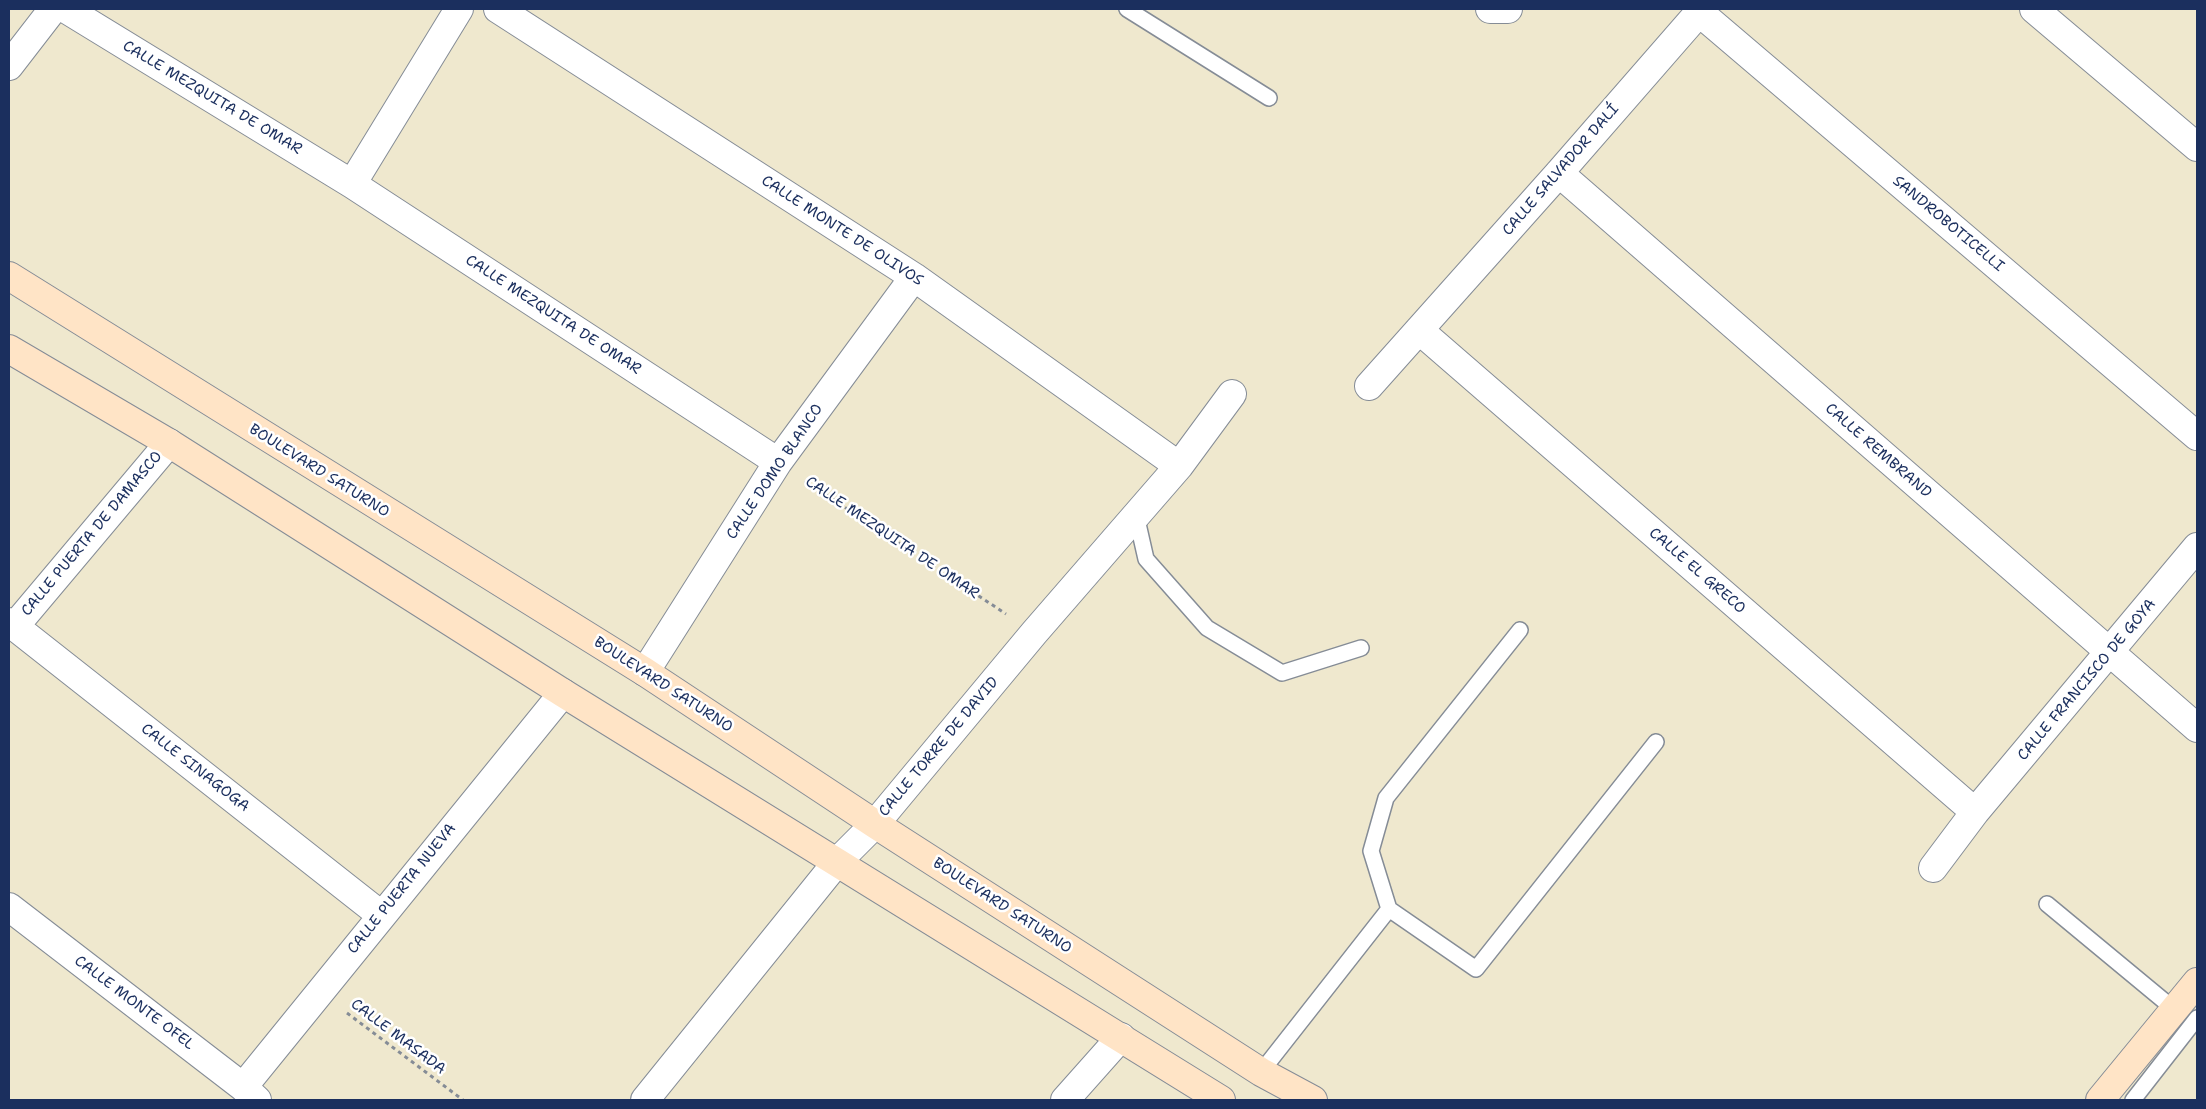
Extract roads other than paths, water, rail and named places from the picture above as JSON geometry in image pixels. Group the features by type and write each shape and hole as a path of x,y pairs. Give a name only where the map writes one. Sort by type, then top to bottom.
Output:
{"street":[{"path":"9,66 53,9"},
{"name":"CALLE MEZQUITA DE OMAR","path":"66,9 352,184 778,462"},
{"path":"352,184 459,9"},
{"name":"CALLE MONTE DE OLIVOS","path":"498,9 914,277 1179,466"},
{"path":"1490,9 1508,9"},
{"path":"2034,9 2197,147"},
{"name":"CALLE SALVADOR DALÍ","path":"1369,386 1560,174 1700,11"},
{"name":"SANDROBOTICELLI","path":"1700,11 2197,436"},
{"name":"CALLE REMBRAND","path":"1560,174 2197,728"},
{"name":"BOULEVARD SATURNO","path":"9,276 645,672 875,824 1262,1072 1313,1100"},
{"name":"CALLE DOMO BLANCO","path":"645,672 778,462 914,277"},
{"name":"CALLE EL GRECO","path":"1419,330 1975,812"},
{"path":"9,349 169,443 563,692 1222,1100"},
{"name":"CALLE TORRE DE DAVID","path":"646,1100 837,862 875,824 1034,632 1179,466 1232,394"},
{"name":"CALLE PUERTA DE DAMASCO","path":"12,624 169,443"},
{"name":"CALLE FRANCISCO DE GOYA","path":"1932,868 1975,812 2110,654 2197,548"},
{"name":"CALLE SINAGOGA","path":"12,624 381,915"},
{"name":"CALLE PUERTA NUEVA","path":"250,1094 318,992 563,692"},
{"name":"CALLE MONTE OFEL","path":"9,907 250,1094"},
{"path":"2100,1100 2186,1014 2197,982"},
{"path":"1065,1100 1121,1037"}],"lane":[{"path":"1127,9 1269,98"},
{"path":"1136,515 1146,559 1207,628 1282,673 1360,648"},
{"path":"1520,630 1386,798 1371,851 1390,909 1476,969 1656,742"},
{"path":"2047,904 2186,1014 2133,1100"},
{"path":"1262,1072 1390,909"}]}
